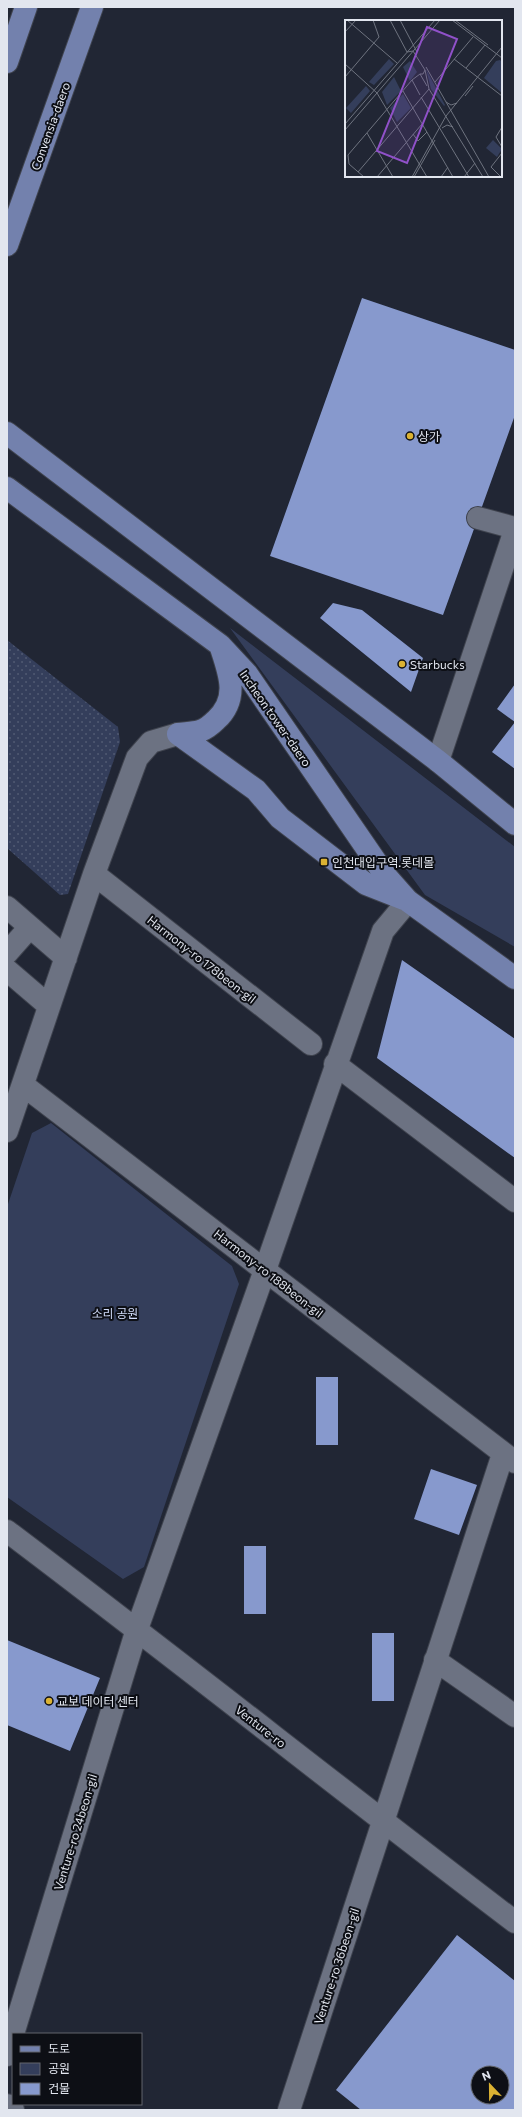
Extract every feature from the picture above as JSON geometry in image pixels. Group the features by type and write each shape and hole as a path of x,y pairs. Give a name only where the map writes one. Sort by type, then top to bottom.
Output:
{"main road":[{"path":"7,62 26,7"},
{"name":"Convensia-daero","path":"7,245 92,7"},
{"path":"7,433 438,761 515,824"},
{"name":"Incheon tower-daero","path":"7,488 220,645 247,674 385,874 408,901 515,978"},
{"path":"178,734 200,731 212,724 226,711 231,695 229,674 220,645"},
{"path":"212,724 206,737 206,747 212,759"},
{"path":"178,734 256,790 280,818 366,884 408,901"}],"street":[{"path":"438,761 509,570 515,529 478,518"},
{"path":"7,1131 94,874 137,758 151,742 178,734"},
{"name":"Harmony-ro 178beon-gil","path":"94,874 310,1044"},
{"name":"Venture-ro 24beon-gil","path":"13,2033 137,1629 265,1270 383,931 408,901"},
{"path":"7,907 66,958"},
{"path":"7,953 30,927"},
{"path":"7,970 49,1006"},
{"path":"336,1064 515,1201"},
{"name":"Harmony-ro 188beon-gil","path":"23,1085 509,1458"},
{"name":"Venture-ro 36beon-gil","path":"289,2110 435,1660 509,1458"},
{"name":"Venture-ro","path":"7,1531 137,1629 383,1822 515,1922"},
{"path":"435,1660 515,1716"},
{"name":"Venture-ro 24beon-gil","path":"7,2055 12,2038"},
{"path":"7,2105 13,2110"}],"green space":[{"path":"230,628 515,847 515,947 425,895"},
{"path":"7,640 118,727 120,742 68,894 60,895 7,848"},
{"name":"소리 공원","path":"51,1123 232,1266 239,1284 144,1567 123,1579 7,1497 7,1207 32,1133"}],"building":[{"name":"상가","path":"362,298 515,350 515,415 443,615 270,556"},
{"path":"333,603 362,610 423,658 411,692 320,618"},
{"path":"515,684 515,722 497,709"},
{"path":"515,722 515,769 492,752"},
{"path":"402,960 515,1039 515,1158 377,1058"},
{"path":"316,1377 338,1377 338,1445 316,1445"},
{"path":"431,1469 477,1485 459,1535 414,1519"},
{"path":"244,1546 266,1546 266,1614 244,1614"},
{"path":"372,1633 394,1633 394,1701 372,1701"},
{"name":"교보 데이터 센터","path":"7,1640 100,1678 70,1751 7,1725"},
{"path":"457,1935 515,1981 515,2110 361,2110 336,2090"}],"place":[{"name":"상가","path":"410,436"},
{"name":"Starbucks","path":"402,664"},
{"name":"인천대입구역.롯데몰","path":"324,862"},
{"name":"교보 데이터 센터","path":"49,1701"}]}
